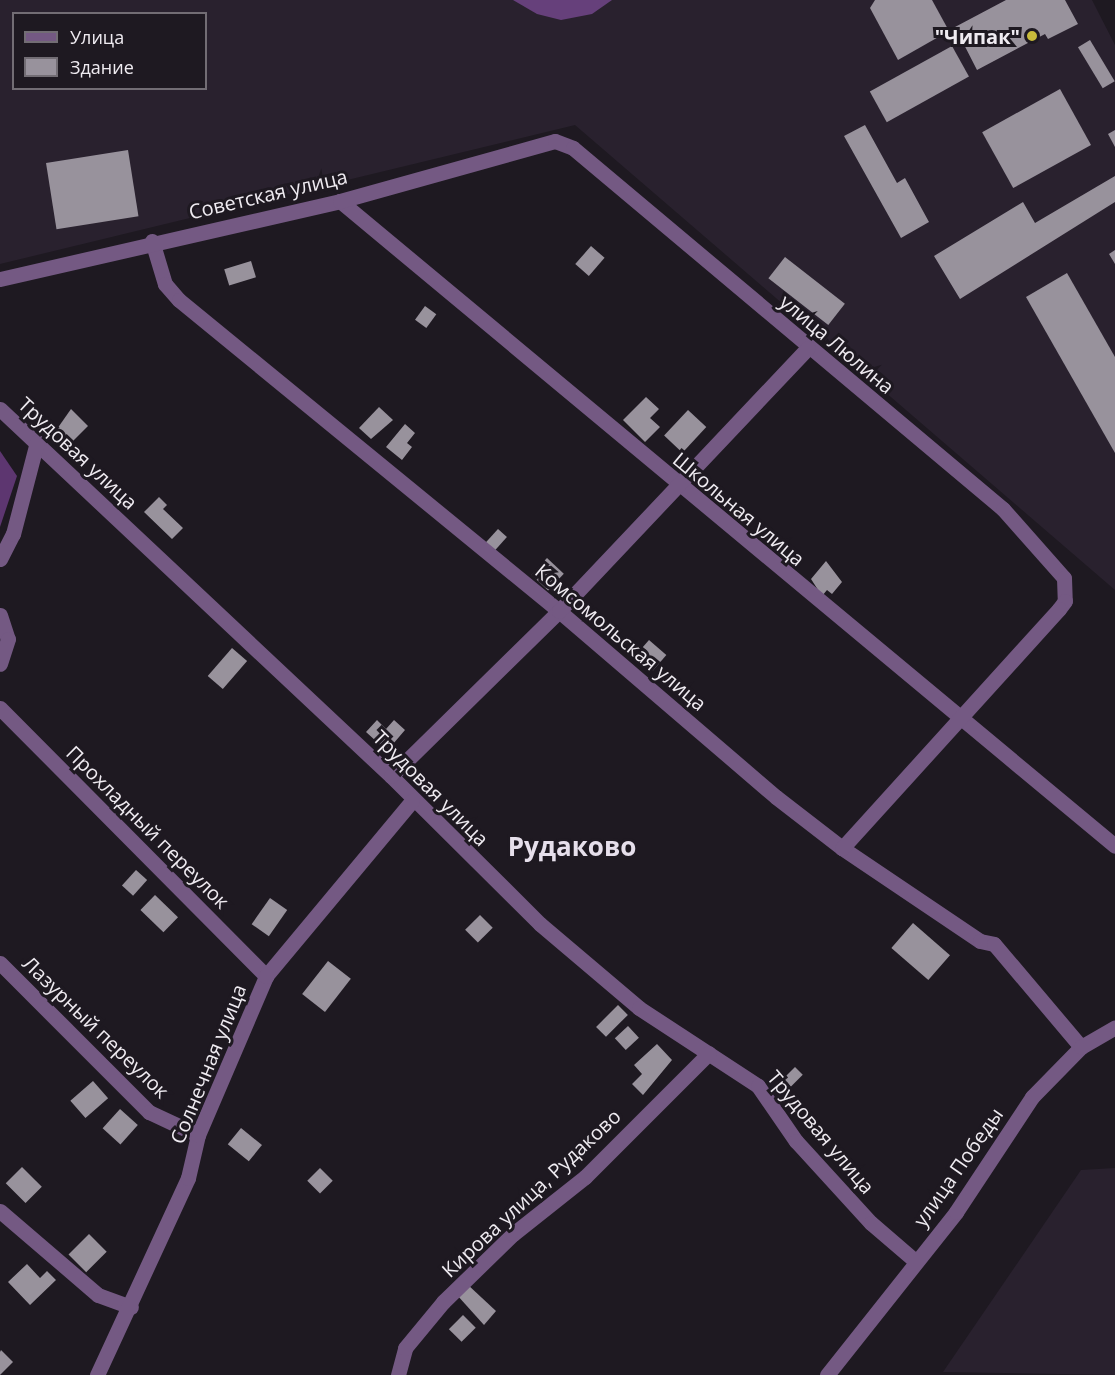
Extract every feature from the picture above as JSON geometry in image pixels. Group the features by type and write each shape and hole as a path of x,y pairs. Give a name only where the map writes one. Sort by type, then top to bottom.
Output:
{"street":[{"name":"улица Люлина","path":"544,144 555,141 573,148 808,348 1003,509 1064,578 1065,601 1059,609 957,717"},
{"name":"Советская улица","path":"0,279 152,241 340,201 544,144"},
{"name":"Школьная улица","path":"340,201 679,486 1115,846"},
{"name":"Комсомольская улица","path":"152,241 165,284 179,300 559,611 776,797 842,848 980,941 994,944 1081,1047"},
{"path":"391,776 559,611 808,348"},
{"name":"Трудовая улица","path":"0,409 391,776 412,801 540,924 639,1008 758,1086 796,1141 871,1223 914,1260"},
{"path":"0,560 14,534 37,442"},
{"path":"0,615 8,639 0,664"},
{"name":"Прохладный переулок","path":"0,708 266,976"},
{"path":"842,848 957,717"},
{"name":"Солнечная улица","path":"97,1375 131,1307 188,1178 198,1135 266,976 412,801"},
{"name":"Лазурный переулок","path":"0,963 149,1112 198,1135"},
{"name":"улица Победы","path":"827,1375 914,1260 956,1212 1032,1097 1081,1047 1115,1027"},
{"name":"Кирова улица, Рудаково","path":"399,1375 405,1348 443,1302 513,1234 585,1177 709,1053"},
{"path":"0,1211 98,1296 131,1307"}],"shaded area":[{"path":"0,0 1092,0 1115,45 1115,590 575,125 0,264"},
{"path":"513,0 612,0 592,14 561,20 537,14"},
{"path":"0,451 17,476 0,527"},
{"path":"1115,1168 1115,1375 943,1372 1081,1170"}],"building":[{"path":"875,0 932,0 949,31 898,60 870,8"},
{"path":"1006,0 1065,0 1078,24 1048,39 1045,34 977,70 955,27"},
{"path":"1090,40 1115,81 1103,88 1078,47"},
{"path":"952,46 969,77 887,122 870,92"},
{"path":"1060,89 1091,145 1013,188 982,132"},
{"path":"865,125 897,183 905,178 929,222 901,238 844,136"},
{"path":"1115,130 1115,147 1108,134"},
{"path":"128,150 138,216 57,229 46,163"},
{"path":"1115,176 1115,202 960,299 934,256 1023,202 1035,223"},
{"path":"591,246 605,258 589,276 575,264"},
{"path":"1115,250 1115,264 1109,254"},
{"path":"785,257 845,304 828,325 768,278"},
{"path":"251,261 256,277 229,285 224,269"},
{"path":"1067,273 1115,357 1115,453 1026,297"},
{"path":"425,306 436,314 426,328 415,320"},
{"path":"646,397 659,409 650,418 660,427 645,442 623,420"},
{"path":"379,407 393,420 371,439 359,428"},
{"path":"71,409 88,426 71,443 57,429"},
{"path":"688,410 706,427 682,453 664,436"},
{"path":"405,424 415,433 407,443 412,447 402,460 386,447"},
{"path":"159,497 167,505 163,509 183,528 172,539 144,512"},
{"path":"498,529 507,537 493,553 484,545"},
{"path":"547,558 564,574 548,591 531,575"},
{"path":"826,561 842,582 832,594 827,590 822,596 811,579"},
{"path":"649,640 666,655 653,671 635,656"},
{"path":"232,648 247,661 223,689 208,676"},
{"path":"377,720 386,729 394,720 405,730 387,751 366,732"},
{"path":"136,870 147,880 133,896 122,886"},
{"path":"155,895 178,917 163,932 140,910"},
{"path":"270,898 287,910 269,936 252,924"},
{"path":"480,915 493,928 478,943 465,930"},
{"path":"913,923 950,955 928,980 891,948"},
{"path":"328,961 351,979 325,1012 302,994"},
{"path":"618,1005 628,1015 606,1037 596,1027"},
{"path":"628,1026 639,1038 626,1050 615,1038"},
{"path":"657,1044 672,1060 643,1095 632,1084 642,1074 634,1065"},
{"path":"795,1067 803,1075 791,1087 783,1079"},
{"path":"93,1081 108,1098 85,1118 70,1101"},
{"path":"120,1109 138,1125 120,1144 103,1128"},
{"path":"241,1128 262,1145 249,1161 228,1144"},
{"path":"22,1167 42,1187 26,1203 6,1183"},
{"path":"320,1168 333,1181 320,1193 307,1181"},
{"path":"89,1234 107,1252 86,1272 68,1255"},
{"path":"27,1264 40,1278 47,1271 56,1280 30,1305 8,1282"},
{"path":"467,1284 496,1311 484,1325 457,1295"},
{"path":"463,1315 476,1328 462,1342 449,1329"},
{"path":"1,1350 13,1362 0,1375 0,1352"}],"place":[{"name":"\"Чипак\"","path":"1032,36"}],"district":[{"name":"Рудаково","path":"572,847"}]}
